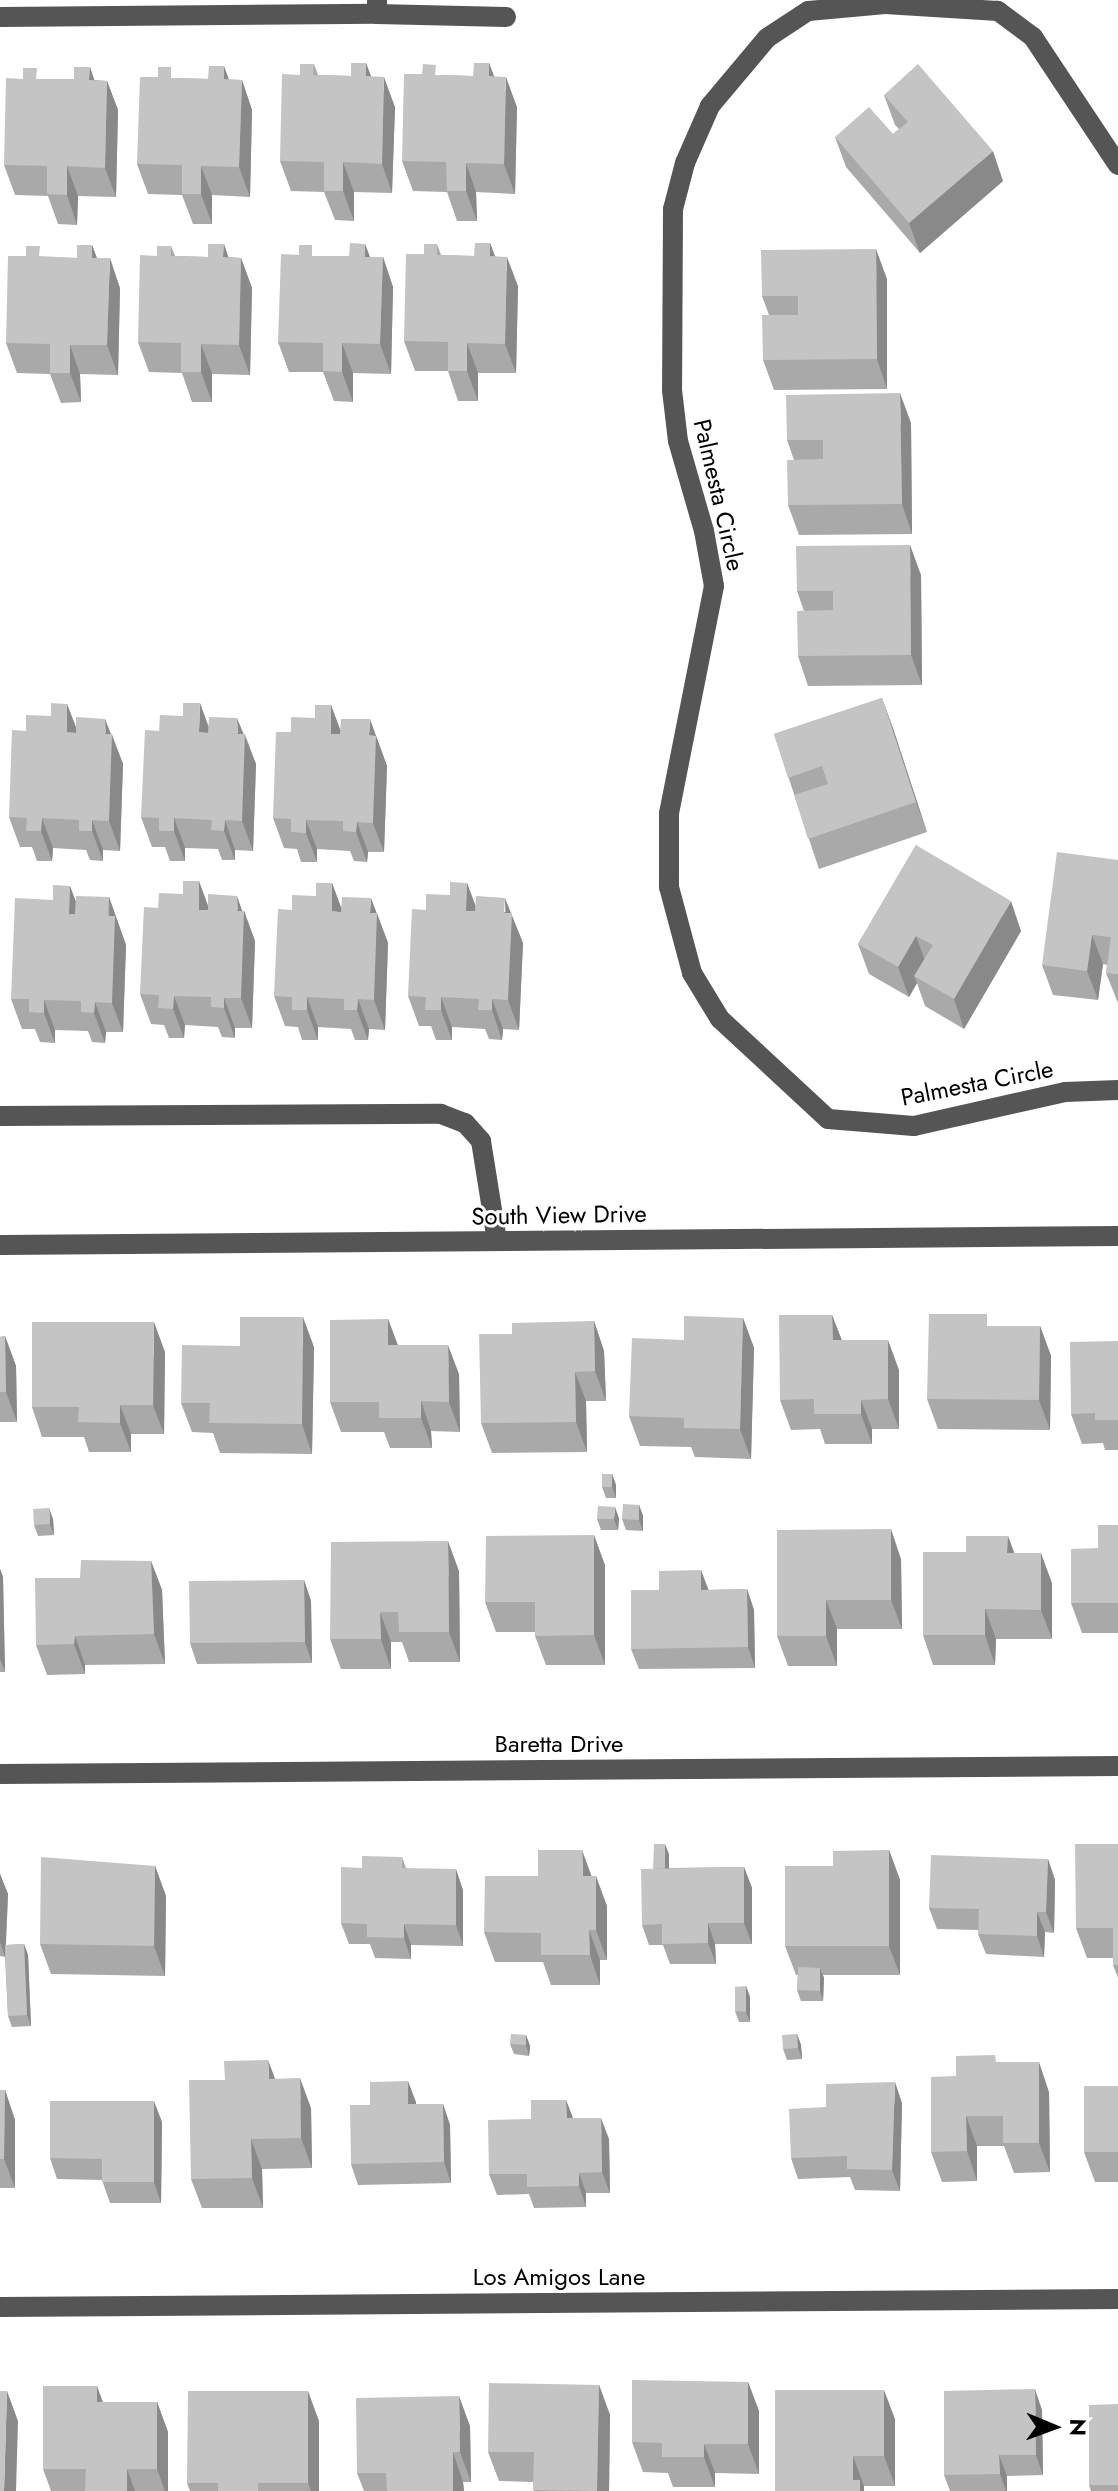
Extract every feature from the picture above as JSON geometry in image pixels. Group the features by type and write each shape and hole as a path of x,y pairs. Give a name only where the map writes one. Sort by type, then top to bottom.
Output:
{"street":[{"name":"Palmesta Circle","path":"1118,165 1033,37 998,11 885,4 808,11 767,38 710,106 685,163 673,209 672,390 678,441 704,531 714,586 669,813 669,887 692,973 713,1008 828,1119 914,1126 1065,1092 1118,1090"},
{"path":"0,17 377,7 506,17"},
{"path":"0,1116 441,1114 465,1123 481,1141 497,1241"},
{"name":"South View Drive","path":"0,1245 1118,1236"},
{"name":"Baretta Drive","path":"0,1774 1118,1766"},
{"name":"Los Amigos Lane","path":"0,2307 1118,2299"}],"building":[{"path":"351,63 366,63 366,76 384,77 382,164 343,162 343,191 324,191 324,162 280,161 282,74 300,75 300,64 314,64 313,75 351,76"},
{"path":"474,63 489,63 489,76 506,77 504,164 466,163 466,191 447,191 446,162 402,161 404,74 422,74 423,64 436,65 435,75 473,76"},
{"path":"918,64 993,151 909,223 835,137 869,107 893,134 908,122 884,95"},
{"path":"209,66 224,66 224,79 242,80 239,167 201,166 201,194 182,194 182,165 137,164 140,77 158,77 158,67 171,67 171,78 208,79"},
{"path":"74,67 90,67 89,80 107,81 105,168 67,166 67,195 47,194 47,166 4,165 6,78 23,79 23,68 37,68 36,79 74,79"},
{"path":"350,243 365,244 365,257 383,257 380,344 342,343 342,372 323,371 323,343 278,342 281,254 299,255 299,245 312,245 312,256 349,256"},
{"path":"475,243 490,243 490,256 507,257 505,344 467,343 467,371 448,371 448,342 404,341 406,254 424,254 424,244 437,244 437,255 474,256"},
{"path":"208,244 224,244 223,257 241,258 239,345 201,344 201,372 181,372 181,343 138,342 140,255 157,256 157,246 171,246 171,256 208,257"},
{"path":"77,245 92,245 92,258 110,258 107,345 70,345 70,373 50,373 50,344 6,343 8,256 26,256 26,246 40,246 39,256 77,258"},
{"path":"876,249 877,359 763,360 762,315 798,315 798,296 762,296 761,250"},
{"path":"900,393 902,504 788,505 787,460 823,459 823,440 787,440 786,395"},
{"path":"910,545 911,655 798,656 797,611 833,610 833,591 797,591 796,546"},
{"path":"882,698 916,802 808,839 794,795 828,784 822,766 788,778 774,734"},
{"path":"51,703 67,704 67,732 76,733 76,717 105,719 105,734 112,734 109,821 92,820 92,831 79,831 79,820 42,818 41,831 26,831 27,818 9,817 12,730 26,731 26,715 51,716"},
{"path":"183,703 200,703 199,732 208,733 209,717 237,718 237,734 245,734 242,821 225,820 224,831 211,830 212,820 174,818 174,831 159,831 159,818 141,817 145,730 159,731 160,715 183,716"},
{"path":"315,705 331,705 331,734 340,734 341,719 370,719 369,735 376,736 373,823 357,822 356,832 343,831 343,821 306,820 306,833 291,832 291,819 273,818 276,732 291,732 291,717 315,718"},
{"path":"916,845 1011,901 954,999 914,976 933,945 916,936 898,967 858,944"},
{"path":"1057,852 1118,860 1118,974 1106,973 1111,937 1092,935 1087,971 1042,965"},
{"path":"183,881 199,881 199,910 208,910 208,894 237,896 237,911 244,911 241,998 224,998 224,1008 211,1007 211,997 174,996 173,1009 158,1008 159,995 140,994 144,907 158,908 159,893 183,894"},
{"path":"450,882 467,883 466,911 475,911 476,896 505,898 504,913 512,913 508,1000 492,999 492,1010 478,1010 479,999 441,997 441,1010 425,1010 426,997 408,996 412,909 426,910 426,894 450,895"},
{"path":"316,883 332,883 332,911 341,912 342,897 371,898 370,913 377,913 374,1000 358,999 357,1010 344,1010 344,999 307,997 307,1010 292,1010 292,997 274,996 278,909 292,910 292,895 316,896"},
{"path":"53,885 70,886 69,914 75,914 76,896 109,897 108,916 115,916 112,1003 95,1002 94,1013 81,1012 81,1001 44,1000 44,1013 29,1012 29,999 11,999 15,898 53,900"},
{"path":"929,1314 987,1314 987,1326 1040,1326 1039,1400 927,1399"},
{"path":"779,1315 832,1315 833,1340 888,1340 888,1399 861,1400 861,1414 814,1414 814,1399 780,1400"},
{"path":"684,1316 743,1318 740,1429 684,1428 684,1418 629,1416 632,1338 684,1340"},
{"path":"240,1317 303,1317 302,1424 209,1423 210,1403 181,1403 182,1345 240,1346"},
{"path":"388,1319 388,1345 448,1345 449,1402 421,1401 421,1418 379,1418 379,1402 330,1402 330,1320"},
{"path":"594,1321 595,1371 575,1372 576,1422 481,1423 479,1334 512,1334 512,1323"},
{"path":"32,1322 154,1322 153,1405 120,1405 120,1423 78,1422 79,1407 32,1407"},
{"path":"5,1336 6,1392 0,1392 0,1337"},
{"path":"1118,1341 1118,1420 1095,1420 1095,1413 1071,1414 1070,1342"},
{"path":"602,1474 612,1474 612,1487 602,1487"},
{"path":"623,1504 639,1505 639,1520 622,1519"},
{"path":"598,1506 615,1507 614,1519 597,1519"},
{"path":"49,1508 50,1524 34,1525 33,1509"},
{"path":"1098,1525 1118,1525 1118,1603 1071,1603 1071,1549 1098,1548"},
{"path":"891,1529 891,1600 826,1600 826,1636 777,1636 777,1530"},
{"path":"594,1535 594,1635 535,1636 535,1602 485,1602 486,1536"},
{"path":"966,1536 1008,1536 1007,1553 1041,1553 1041,1610 985,1609 985,1635 923,1635 923,1552 966,1552"},
{"path":"448,1541 449,1632 399,1632 398,1612 380,1612 381,1639 330,1639 331,1542"},
{"path":"81,1560 151,1561 154,1634 75,1636 74,1644 36,1645 35,1578 80,1578"},
{"path":"701,1570 701,1590 747,1589 748,1647 631,1649 631,1590 659,1590 659,1571"},
{"path":"304,1580 305,1642 190,1643 189,1581"},
{"path":"654,1844 665,1844 665,1868 653,1869"},
{"path":"1075,1844 1118,1844 1118,1965 1113,1965 1113,1928 1076,1928"},
{"path":"538,1850 582,1850 583,1876 596,1876 596,1930 589,1930 590,1955 541,1955 541,1933 484,1932 485,1876 538,1876"},
{"path":"889,1850 889,1946 785,1946 785,1866 833,1866 833,1851"},
{"path":"931,1855 1048,1859 1046,1912 1037,1912 1037,1936 978,1934 979,1909 929,1908"},
{"path":"362,1856 402,1857 402,1868 456,1869 456,1925 404,1924 404,1938 367,1937 367,1924 341,1923 341,1867 362,1868"},
{"path":"41,1857 155,1866 154,1946 40,1944"},
{"path":"744,1867 744,1923 708,1923 708,1943 662,1944 662,1924 642,1925 641,1869"},
{"path":"24,1944 27,2015 8,2016 5,1945"},
{"path":"798,1967 820,1968 820,1991 797,1990"},
{"path":"746,1986 746,2012 735,2011 735,1987"},
{"path":"511,2034 526,2035 526,2045 510,2044"},
{"path":"797,2034 798,2048 783,2049 782,2035"},
{"path":"995,2055 996,2062 1039,2062 1039,2143 1003,2143 1003,2116 966,2116 967,2151 931,2152 931,2077 956,2076 956,2056"},
{"path":"268,2060 269,2079 300,2078 301,2138 251,2139 252,2178 191,2179 189,2080 225,2080 224,2061"},
{"path":"408,2081 408,2104 443,2104 444,2162 351,2164 350,2105 370,2105 370,2082"},
{"path":"895,2082 892,2170 847,2169 847,2156 791,2158 789,2109 826,2107 826,2084"},
{"path":"1084,2086 1118,2086 1118,2152 1084,2152"},
{"path":"0,2090 5,2090 4,2159 0,2159"},
{"path":"531,2100 566,2100 567,2118 601,2118 602,2172 579,2173 579,2186 527,2187 527,2174 489,2174 488,2120 531,2119"},
{"path":"50,2101 154,2101 154,2182 102,2182 102,2159 50,2158"},
{"path":"632,2380 748,2382 748,2444 704,2444 704,2457 662,2457 662,2443 632,2442"},
{"path":"489,2383 599,2385 597,2491 533,2490 534,2452 488,2452"},
{"path":"43,2386 97,2386 97,2402 157,2402 157,2469 127,2469 127,2491 85,2491 86,2469 43,2469"},
{"path":"1035,2389 1036,2455 999,2455 1000,2474 944,2475 944,2391"},
{"path":"775,2390 884,2390 884,2456 853,2456 853,2480 860,2480 860,2491 775,2491"},
{"path":"0,2391 7,2391 4,2491 0,2491"},
{"path":"188,2391 308,2391 308,2483 258,2483 258,2491 218,2491 218,2483 187,2483"},
{"path":"459,2396 460,2452 453,2452 453,2491 387,2491 386,2473 357,2473 356,2398"},
{"path":"1118,2404 1118,2485 1089,2485 1089,2405"}]}
